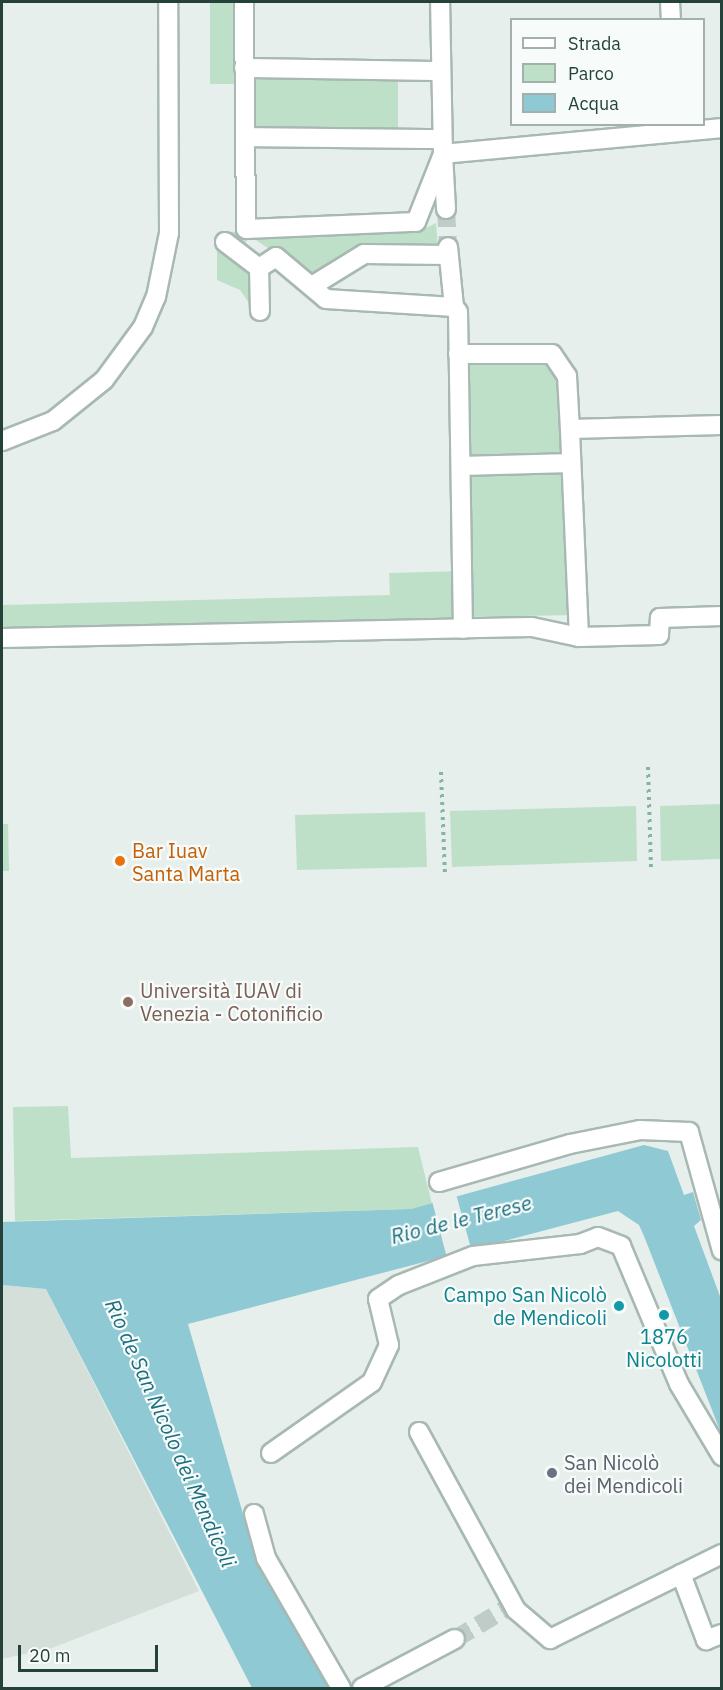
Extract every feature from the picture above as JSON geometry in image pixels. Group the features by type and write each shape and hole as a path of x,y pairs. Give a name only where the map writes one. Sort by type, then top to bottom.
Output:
{"street":[{"path":"2,441 53,421 104,380 131,345 156,297 169,233 168,2"},
{"path":"244,2 246,229 416,222 443,146"},
{"path":"440,2 440,71 446,209"},
{"path":"670,2 670,18"},
{"path":"244,68 440,71"},
{"path":"245,137 443,146 688,128 722,128"},
{"path":"225,242 259,268"},
{"path":"312,286 364,254 448,251 458,354 464,629"},
{"path":"259,268 276,257 326,299 353,303 454,307"},
{"path":"259,268 260,311"},
{"path":"458,354 552,354 567,376 579,637"},
{"path":"570,429 722,425"},
{"path":"460,466 571,463"},
{"path":"2,638 532,627 579,637 659,634 660,618 722,616"},
{"path":"440,1182 570,1144 640,1130 689,1131 722,1251"},
{"path":"271,1453 372,1382 389,1345 378,1299 442,1266 598,1237 611,1240 621,1246 679,1383 715,1435 722,1456"},
{"path":"419,1432 511,1606 550,1639 722,1554"},
{"path":"254,1514 266,1558 341,1689"},
{"path":"681,1574 706,1640 722,1634"},
{"path":"362,1689 455,1639"}],"path":[{"path":"648,767 651,870"},
{"path":"441,772 445,875"}],"shaded area":[{"path":"2,1285 46,1289 199,1591 52,1648 2,1659"}],"green space":[{"path":"210,2 240,2 240,84 210,84"},
{"path":"398,75 398,132 251,133 251,76"},
{"path":"436,223 438,248 359,250 311,277 250,236 244,245 227,232 420,231"},
{"path":"217,248 254,268 255,312 240,290 217,280"},
{"path":"458,354 552,354 567,376 578,615 464,617 463,629 2,638 2,605 390,595 389,573 462,571"},
{"path":"721,804 721,859 661,861 660,806"},
{"path":"636,806 637,861 452,867 450,811"},
{"path":"425,812 427,867 297,870 295,815"},
{"path":"2,824 8,824 9,871 2,871"},
{"path":"68,1106 71,1158 418,1147 432,1204 411,1209 15,1221 13,1107"}],"water":[{"path":"644,1145 668,1151 684,1195 693,1192 701,1220 694,1226 721,1299 721,1433 639,1225 618,1211 188,1324 250,1538 332,1688 252,1688 46,1289 2,1285 2,1222 411,1209"}],"pier":[{"path":"456,1194 472,1252 447,1258 432,1201"}],"tunnel":[{"path":"446,209 448,247"},
{"path":"455,1639 509,1607"}],"place":[{"name":"Bar Iuav Santa Marta","path":"120,861"},
{"name":"Università IUAV di Venezia - Cotonificio","path":"128,1002"},
{"name":"Campo San Nicolò de Mendicoli","path":"619,1306"},
{"name":"1876 Nicolotti","path":"664,1315"},
{"name":"San Nicolò dei Mendicoli","path":"552,1473"}],"water label":[{"name":"Rio de le Terese","path":"461,1219"},
{"name":"Rio de San Nicolo dei Mendicoli","path":"171,1433"}]}
